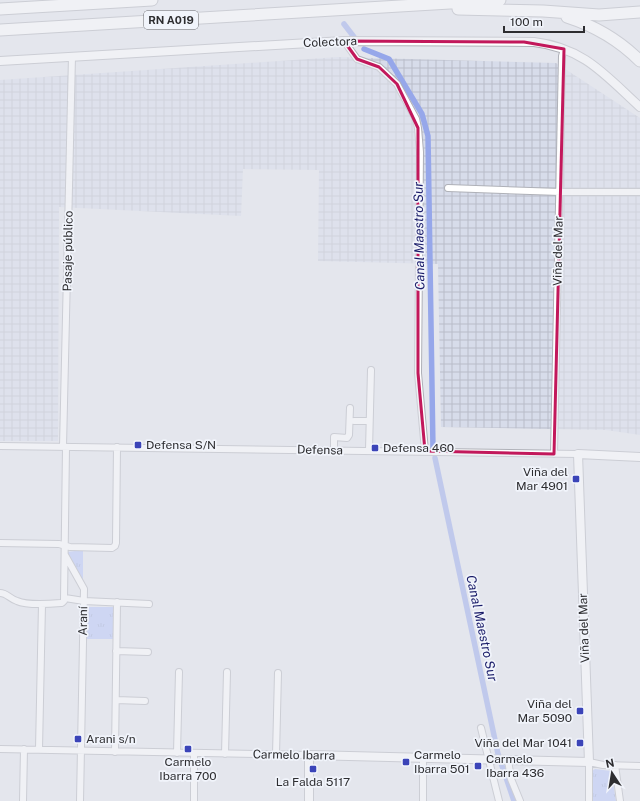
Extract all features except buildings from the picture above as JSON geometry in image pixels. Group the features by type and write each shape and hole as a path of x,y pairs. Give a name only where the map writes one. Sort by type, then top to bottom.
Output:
{"highway":[{"name":"RN A019","path":"0,9 152,0"},
{"name":"RN A019","path":"0,30 500,0"},
{"path":"401,6 599,14 640,12"},
{"path":"543,11 581,21 594,27 614,38 640,61"}],"main road":[{"name":"Colectora","path":"0,61 344,41 524,42 548,44 574,53 592,63 640,107"},
{"name":"Defensa","path":"578,454 640,457"},
{"name":"Viña del Mar","path":"578,454 589,762"},
{"name":"Carmelo Ibarra","path":"309,755 589,762"},
{"path":"309,755 309,801"}],"street":[{"path":"344,41 357,58 379,67 397,84 414,114 418,128 420,152 418,373 425,451"},
{"name":"Viña del Mar","path":"554,454 562,56 564,49"},
{"name":"Pasaje público","path":"65,447 72,56"},
{"path":"448,188 560,192 640,192"},
{"path":"369,450 371,370"},
{"path":"334,450 334,437 347,438 349,435 350,408"},
{"path":"354,420 369,421"},
{"name":"Defensa","path":"0,446 578,454"},
{"name":"Araní","path":"65,447 65,555 84,589 80,801"},
{"path":"0,543 59,544 85,548 112,548 115,546 117,447"},
{"path":"0,593 7,594 19,602 42,604 62,603 65,598 65,555"},
{"path":"65,598 84,601 149,604"},
{"path":"115,752 117,602"},
{"path":"40,749 42,604"},
{"path":"116,651 148,652"},
{"path":"177,753 179,672"},
{"path":"225,754 227,672"},
{"path":"276,755 278,673"},
{"path":"116,700 145,701"},
{"path":"481,728 499,801"},
{"name":"Carmelo Ibarra","path":"0,749 309,755"},
{"path":"23,801 24,749"},
{"path":"194,753 194,801"},
{"path":"422,801 423,758"},
{"path":"508,760 511,779 520,801"},
{"path":"589,762 640,766"},
{"name":"Viña del Mar","path":"589,762 589,801"},
{"path":"615,765 620,801"}],"highlighted area":[{"path":"344,41 524,42 564,49 554,454 425,451 418,373 418,128 397,84 379,67 357,59"}],"shaded area":[{"path":"338,57 556,63 640,118 640,435 606,430 441,427 438,264 318,261 319,170 243,169 241,216 59,207 58,441 0,441 0,80"}],"green space":[{"path":"83,550 83,581 67,552"},
{"path":"87,607 114,607 114,639 86,639"},
{"path":"595,769 611,771 616,801 592,801 592,771"}],"waterway":[{"name":"Canal Maestro Sur","path":"344,24 354,37"},
{"name":"Canal Maestro Sur","path":"364,49 389,59 422,114 428,136 433,449"},
{"name":"Canal Maestro Sur","path":"435,458 498,754 514,801"}],"place":[{"name":"Defensa S/N","path":"138,445"},
{"name":"Defensa 460","path":"375,448"},
{"name":"Viña del Mar 4901","path":"576,479"},
{"name":"Viña del Mar 5090","path":"580,711"},
{"name":"Arani s/n","path":"78,739"},
{"name":"Viña del Mar 1041","path":"580,743"},
{"name":"Carmelo Ibarra 700","path":"188,749"},
{"name":"Carmelo Ibarra 501","path":"406,762"},
{"name":"Carmelo Ibarra 436","path":"478,766"},
{"name":"La Falda 5117","path":"313,769"}]}
